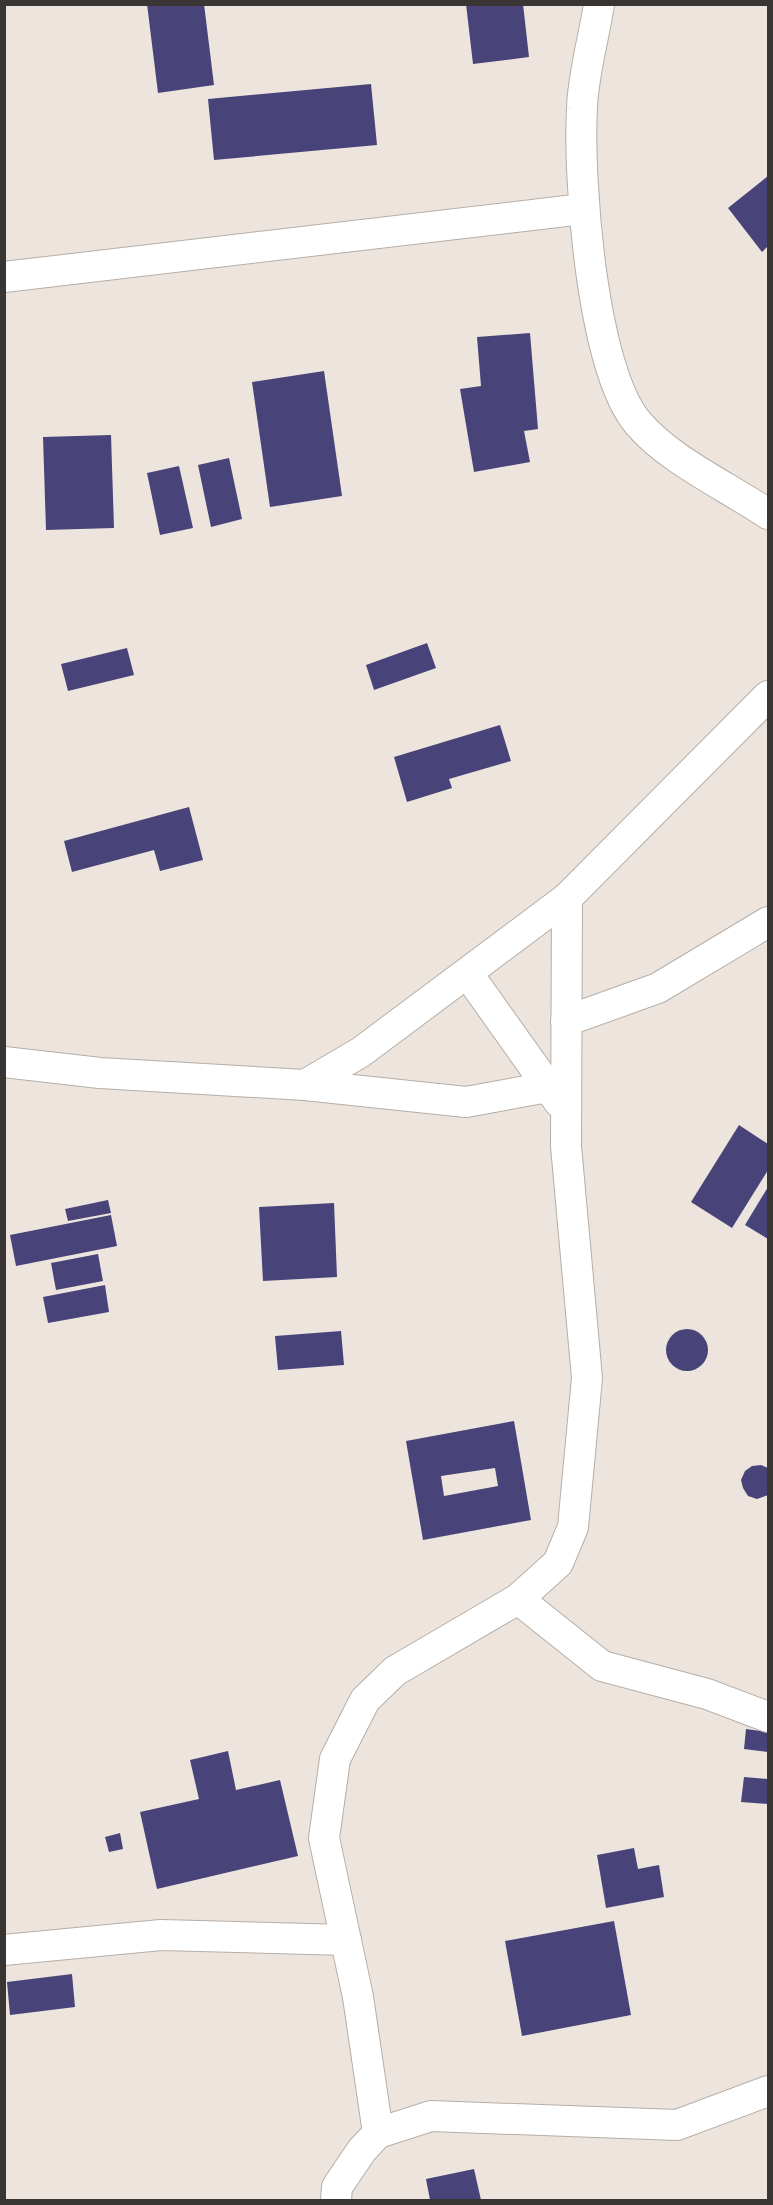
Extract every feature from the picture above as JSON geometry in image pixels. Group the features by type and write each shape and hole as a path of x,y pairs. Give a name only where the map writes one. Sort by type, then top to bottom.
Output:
{"street":[{"path":"600,4 582,106 583,209 606,349 620,392 637,422 672,455 768,514"},
{"path":"4,277 583,209"},
{"path":"305,1085 361,1052 567,898 768,696"},
{"path":"378,2133 358,1997 324,1838 335,1759 364,1700 395,1671 518,1599 558,1563 573,1527 587,1378 566,1146 567,898"},
{"path":"566,1021 658,988 768,922"},
{"path":"468,974 566,1111"},
{"path":"4,1062 100,1073 305,1085 466,1102 548,1087"},
{"path":"518,1599 602,1666 707,1694 768,1717"},
{"path":"4,1950 161,1935 346,1940"},
{"path":"336,2200 338,2187 362,2150 378,2133 430,2116 677,2125 768,2091"}],"building":[{"path":"147,4 204,4 214,85 158,93"},
{"path":"466,4 523,4 529,57 473,64"},
{"path":"371,84 377,145 214,160 208,99"},
{"path":"768,176 768,246 762,252 728,208"},
{"path":"530,333 538,429 524,431 530,462 474,472 460,389 481,386 477,337"},
{"path":"324,371 342,496 270,507 252,382"},
{"path":"111,435 114,528 46,530 43,437"},
{"path":"229,458 242,519 211,527 198,465"},
{"path":"179,466 193,528 160,535 147,473"},
{"path":"427,643 436,668 374,690 366,665"},
{"path":"127,648 134,675 68,691 61,664"},
{"path":"500,725 511,761 449,779 452,788 407,802 394,757"},
{"path":"189,807 203,860 160,871 154,850 72,872 64,841"},
{"path":"739,1125 768,1144 768,1170 732,1228 691,1202"},
{"path":"768,1187 768,1239 745,1225"},
{"path":"108,1200 111,1213 68,1221 65,1209"},
{"path":"334,1203 337,1277 263,1281 259,1207"},
{"path":"111,1215 117,1246 16,1266 10,1235"},
{"path":"98,1254 103,1281 56,1290 51,1263"},
{"path":"105,1285 109,1312 48,1323 43,1297"},
{"path":"687,1329 702,1335 708,1350 702,1365 687,1371 672,1365 666,1350 672,1335"},
{"path":"341,1331 344,1365 278,1370 275,1336"},
{"path":"514,1421 531,1520 423,1540 406,1441","holes":["495,1468 498,1486 444,1496 441,1476"]},
{"path":"761,1465 768,1468 768,1495 757,1499 748,1496 741,1480 745,1471 752,1466"},
{"path":"746,1729 768,1732 768,1752 744,1749"},
{"path":"228,1751 236,1790 280,1780 298,1856 157,1889 140,1812 199,1799 190,1760"},
{"path":"744,1777 768,1779 768,1804 741,1802"},
{"path":"120,1833 123,1849 109,1852 105,1837"},
{"path":"634,1848 638,1869 659,1865 664,1897 606,1908 597,1855"},
{"path":"614,1921 631,2015 522,2036 505,1941"},
{"path":"72,1974 75,2007 10,2015 7,1982"},
{"path":"474,2169 481,2200 430,2200 426,2179"}]}
